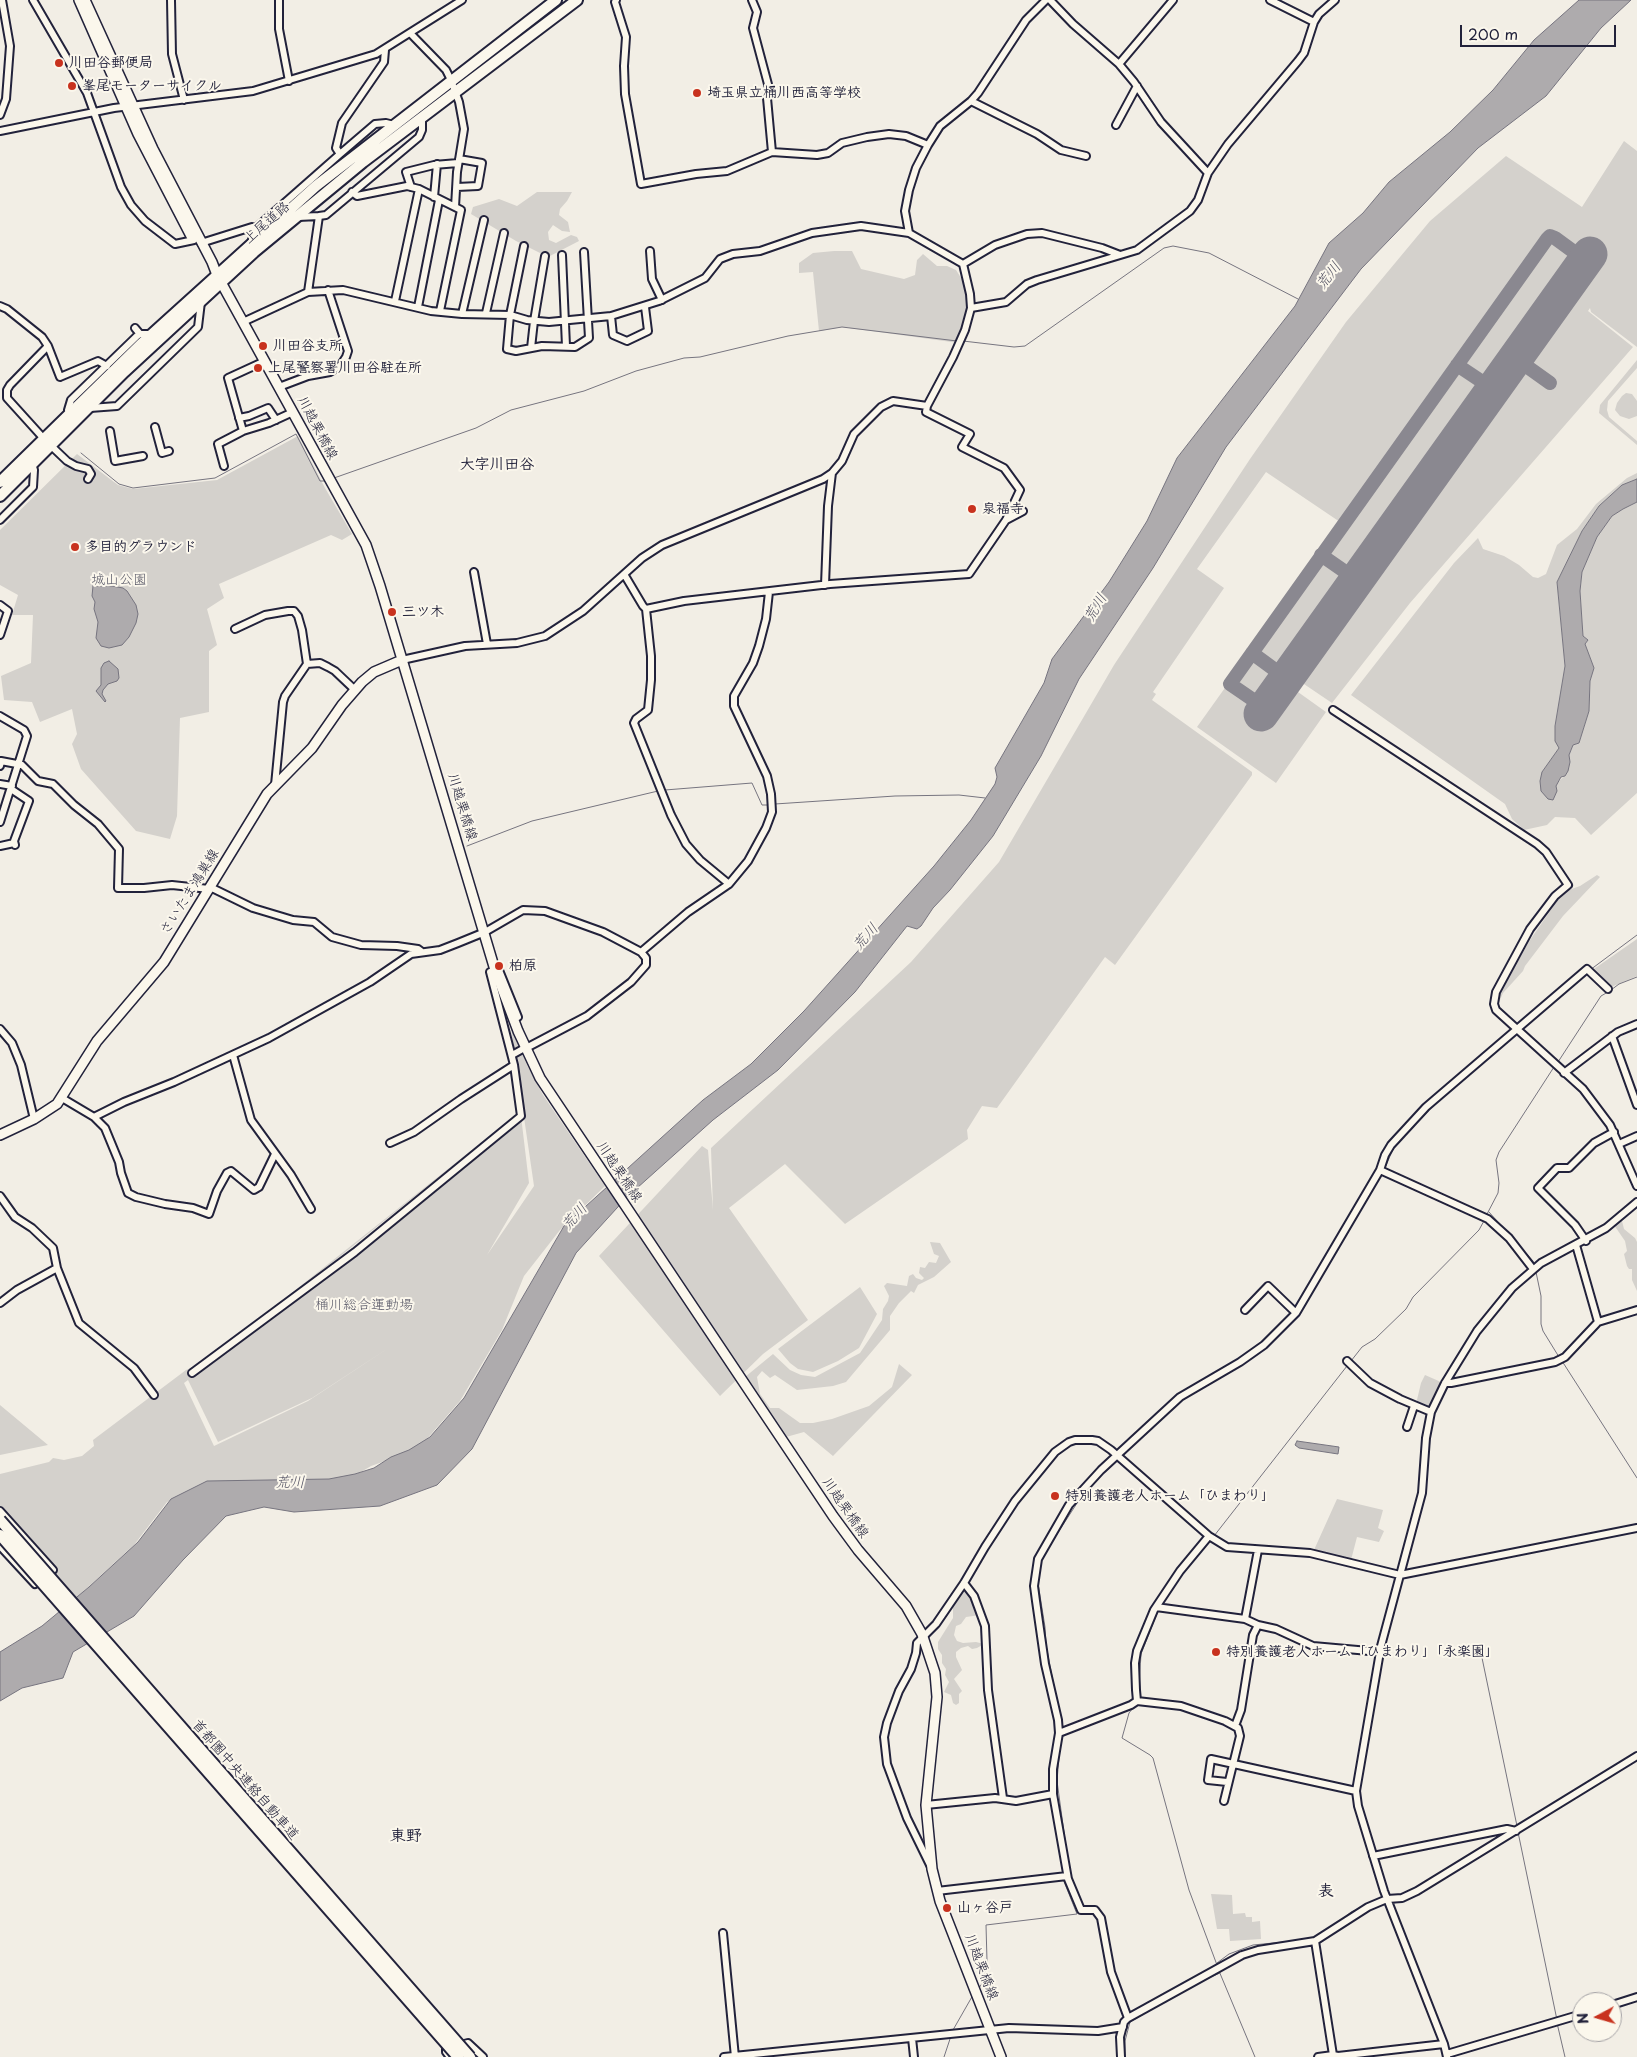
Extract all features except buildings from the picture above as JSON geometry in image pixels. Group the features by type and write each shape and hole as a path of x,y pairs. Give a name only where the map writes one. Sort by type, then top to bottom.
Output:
{"highway":[{"name":"上尾道路","path":"0,482 90,408 124,372 201,302 251,244 316,186 556,0"},
{"name":"上尾道路","path":"0,496 32,464 70,414 153,334 363,162 577,0"},
{"name":"首都圏中央連絡自動車道","path":"0,1520 470,2057"},
{"name":"首都圏中央連絡自動車道","path":"0,1535 458,2057"}],"main road":[{"name":"川越栗橋線","path":"79,0 129,107 198,242 208,266 219,279 265,361 359,532 370,556 495,970 518,1031 533,1064 560,1110 833,1516 858,1550 906,1606 923,1638 935,1673 938,1697 926,1805 932,1869 937,1891 1001,2057"},
{"name":"川越栗橋線","path":"85,0 129,107"},
{"name":"さいたま鴻巣線","path":"0,1135 51,1110 62,1098 97,1041 158,970 275,785 312,748 355,690 374,672 402,660"}],"street":[{"path":"0,115 6,99 10,46 2,0"},
{"path":"33,0 69,61 95,111 121,187 135,211 175,244 198,242 252,227 256,228"},
{"path":"171,0 172,54 184,100"},
{"path":"279,0 279,29 288,80"},
{"path":"0,131 95,111 254,91 385,50 462,0"},
{"path":"616,0 626,37 625,88 641,184 696,174 727,171 772,152 817,155 828,153 842,143 889,134 906,136 928,145"},
{"path":"752,0 757,12 753,28 769,88 767,98 772,152"},
{"path":"909,233 905,211 909,190 916,168 928,145 940,126 978,93 1026,20 1048,0 1119,64 1137,86 1161,122 1208,173"},
{"path":"1119,64 1173,0"},
{"path":"1270,0 1314,22"},
{"path":"971,308 1006,302 1027,284 1137,250 1190,211 1198,200 1208,173 1228,144 1304,53 1314,22 1319,14 1335,0"},
{"path":"410,33 446,70 456,91 464,129 455,207"},
{"path":"340,154 336,148 342,123 384,62 385,50"},
{"path":"1116,125 1137,86"},
{"path":"971,101 1037,134 1061,150 1086,156"},
{"path":"296,217 326,214 419,137 422,130 422,118"},
{"path":"251,244 256,228 340,154 376,124 394,124"},
{"path":"411,187 406,172 437,164 459,161 482,163 478,186 457,186"},
{"path":"418,307 437,198 437,164"},
{"path":"352,192 357,196 406,186 419,189 462,210 440,311"},
{"path":"395,301 419,189"},
{"path":"308,292 319,216"},
{"path":"462,314 484,220"},
{"path":"243,322 308,292 328,290 343,290 440,311 462,314 510,315 534,321 564,321 611,316 645,307 706,278 720,259 733,254 760,251 812,233 861,226 909,233 962,264 970,294 971,308 965,330 927,406 926,412 970,434 962,447 1004,468 1020,490 1006,520 969,574 825,585 684,601 646,609"},
{"path":"962,264 995,244 1027,234 1042,233 1102,248 1120,255"},
{"path":"486,313 504,234"},
{"path":"524,246 510,315 508,349 516,351 542,346 575,346 589,338 584,252"},
{"path":"650,251 652,279 662,300"},
{"path":"531,348 545,256"},
{"path":"562,256 566,346"},
{"path":"279,387 308,376 330,372 340,366 346,358 348,351 328,290"},
{"path":"90,408 117,406 198,327 201,302"},
{"path":"0,306 7,309 42,337 48,346 60,377 98,361 107,366"},
{"path":"611,316 613,335 627,341 648,330 645,307"},
{"path":"135,328 140,334"},
{"path":"70,414 68,410 72,400 140,334 153,334"},
{"path":"46,348 12,382 7,393 10,403 67,461 88,469 91,474 88,479"},
{"path":"243,431 228,378 265,361"},
{"path":"402,660 447,650 487,644 529,641 556,630 583,611 642,558 662,545 832,473 842,461 854,434 880,407 893,400 927,406"},
{"path":"239,418 268,408 276,420"},
{"path":"224,466 218,444 243,431 293,412"},
{"path":"155,427 162,453 169,451"},
{"path":"110,432 115,460 143,456"},
{"path":"0,520 33,487 34,470 32,464"},
{"path":"825,585 828,506 832,473"},
{"path":"1006,520 1023,511"},
{"path":"474,572 487,644"},
{"path":"624,574 646,609 651,656 648,710 636,719 634,723 686,844 700,860 729,884"},
{"path":"641,952 688,912 729,884 752,854 772,812 767,776 734,706 734,696 753,663 759,646 766,619 768,592"},
{"path":"0,605 8,611 0,635"},
{"path":"234,629 265,615 294,611 298,616 302,630 307,664 285,696 283,702 275,785"},
{"path":"307,664 320,663 328,666 355,690"},
{"path":"1332,710 1536,844 1550,857 1568,885 1554,896 1530,929 1494,996 1494,1004 1496,1010 1583,1089 1614,1132 1637,1186"},
{"path":"0,716 24,730 27,736 0,822"},
{"path":"0,766 1,762 19,763 38,781 53,784 74,805 98,824 119,849 118,888 144,888 164,884 209,888 253,908 293,920 314,922 332,937 361,945 397,946 418,949 422,952"},
{"path":"0,784 12,787 29,802 15,844 0,846"},
{"path":"0,798 8,799"},
{"path":"94,1117 233,1055 309,1017 370,982 404,958 422,952 440,950 485,932 523,910 545,911 603,932 641,952 646,958 646,965 631,982 586,1016 530,1046"},
{"path":"1128,2018 1111,1972 1101,1918 1095,1910 1081,1910 1067,1876 1053,1794 1053,1769 1059,1733 1058,1720 1042,1650 1034,1586 1038,1559 1069,1505 1087,1483 1180,1397 1240,1362 1264,1345 1296,1312 1380,1170 1391,1145 1426,1106 1519,1030 1587,969 1608,989"},
{"path":"192,1373 355,1252 521,1116 512,1055 490,972 499,970 518,1017"},
{"path":"1564,1073 1612,1036 1637,1024"},
{"path":"0,1029 12,1043 21,1065 34,1119"},
{"path":"1612,1036 1637,1105"},
{"path":"512,1055 522,1050"},
{"path":"233,1055 251,1120 291,1175 311,1209"},
{"path":"390,1143 414,1132 514,1065"},
{"path":"62,1098 94,1117 105,1128 119,1162 128,1193 136,1197 164,1204 193,1208 209,1214 217,1191 227,1173 231,1171 254,1190 259,1187 275,1154"},
{"path":"1586,1241 1575,1225 1538,1188 1557,1168 1569,1168 1594,1143 1614,1132"},
{"path":"1618,1144 1637,1136"},
{"path":"1380,1170 1488,1219 1509,1238 1533,1269"},
{"path":"0,1196 15,1217 32,1228 53,1248 57,1268 79,1323 134,1368 154,1395"},
{"path":"1572,2017 1447,2055 1387,1900 1358,1806 1356,1791 1380,1652 1422,1493 1426,1438 1431,1412 1445,1382 1487,1318 1512,1288 1533,1269 1550,1258 1586,1241 1606,1228 1637,1202"},
{"path":"1576,1245 1598,1322"},
{"path":"0,1302 17,1290 57,1268"},
{"path":"1245,1310 1268,1286 1296,1312"},
{"path":"1445,1382 1451,1383 1555,1362 1565,1357 1598,1322 1637,1310"},
{"path":"1347,1361 1370,1383 1414,1406 1431,1412"},
{"path":"1407,1427 1414,1406"},
{"path":"932,1869 918,1844 892,1779 887,1764 884,1736 892,1710 916,1653 917,1643 923,1638 964,1583 984,1547 1016,1501 1062,1445 1075,1440 1092,1440 1107,1447 1209,1536 1227,1547 1310,1553 1400,1575 1637,1528"},
{"path":"0,1511 53,1570 35,1584 0,1546"},
{"path":"1137,1701 1136,1657 1156,1607 1180,1571 1209,1536"},
{"path":"1245,1619 1258,1550"},
{"path":"964,1583 974,1596 985,1626 988,1690 1003,1798"},
{"path":"1156,1607 1245,1619 1258,1625 1276,1629 1313,1646 1380,1652"},
{"path":"1235,1726 1241,1710 1253,1635 1258,1625"},
{"path":"1059,1733 1137,1701 1181,1706 1225,1720 1235,1726 1240,1736 1227,1782 1224,1801"},
{"path":"1121,2057 1120,2037 1122,2027 1128,2018 1242,1955 1258,1950 1315,1941 1355,1914 1387,1900 1402,1898 1417,1891 1637,1756"},
{"path":"1227,1782 1208,1780 1211,1758 1356,1791"},
{"path":"926,1805 1003,1798 1016,1800 1053,1794"},
{"path":"1373,1856 1507,1829 1516,1831"},
{"path":"937,1891 1067,1876"},
{"path":"723,1933 735,2056"},
{"path":"1315,1941 1333,2055"},
{"path":"1622,2002 1637,1997"},
{"path":"724,2057 991,2029 1022,2027 1098,2031 1122,2027"},
{"path":"912,2038 914,2057"},
{"path":"450,2057 446,2049 468,2043 483,2057"},
{"path":"1318,2057 1444,2044"}],"green space":[{"path":"1624,141 1637,151 1637,347 1591,312 1590,308 1588,311 1633,347 1410,603 1332,703 1298,680 1598,257 1584,246 1580,252 1549,230 1340,522 1266,472 1197,569 1224,588 1153,692 1156,694 1152,700 1252,772 1252,775 1115,965 1105,957 997,1108 982,1106 967,1130 968,1139 845,1224 785,1164 729,1208 808,1320 763,1354 720,1396 599,1256 702,1146 708,1150 713,1210 711,1148 911,962 999,862 1114,665 1250,459 1346,322 1430,221 1506,156 1582,207"},
{"path":"537,192 572,192 560,209 559,215 568,222 570,232 562,231 553,225 548,232 549,240 556,243 571,235 577,237 579,241 548,257 516,241 471,214 473,207 499,199 517,206"},
{"path":"1551,242 1575,259 1487,380 1463,364"},
{"path":"852,251 861,269 904,279 915,275 917,260 923,254 937,266 947,266 956,270 970,292 971,308 959,343 842,327 819,331 813,272 799,273 799,263 813,253"},
{"path":"1637,360 1637,368 1608,401 1607,410 1609,417 1637,441 1637,445 1599,413 1600,405"},
{"path":"1457,371 1482,388 1352,571 1329,554"},
{"path":"1626,393 1632,394 1637,401 1637,416 1629,419 1620,416 1615,410 1617,403"},
{"name":"城山公園","path":"298,436 352,534 342,540 331,535 219,584 224,598 207,609 217,645 209,651 209,712 180,718 177,816 170,839 136,831 81,769 72,744 77,734 72,709 40,722 32,702 4,700 1,676 31,663 33,615 12,615 18,595 0,585 0,530 77,454 118,485 133,489 217,480"},
{"path":"1637,473 1637,479 1622,485 1599,506 1582,531 1557,582 1565,666 1555,726 1559,748 1542,772 1555,796 1555,786 1565,776 1570,762 1569,755 1573,745 1579,743 1589,711 1590,681 1594,668 1585,644 1588,640 1583,636 1580,591 1582,572 1597,537 1612,516 1637,502 1637,793 1591,835 1575,818 1555,817 1547,825 1524,830 1512,819 1505,804 1351,695 1454,563 1478,538 1483,549 1504,556 1519,565 1533,577 1538,578 1546,574 1557,545 1577,529 1596,504 1627,478"},
{"path":"1323,562 1345,580 1280,668 1258,652"},
{"path":"1251,660 1274,677 1259,699 1235,683"},
{"path":"1227,685 1254,706 1252,711 1269,722 1291,687 1326,712 1276,783 1197,727"},
{"path":"1597,875 1600,877 1563,916 1523,971 1503,993 1497,1007 1497,999 1530,940 1557,901 1566,891 1580,886"},
{"path":"1637,939 1637,976 1609,988 1591,971"},
{"name":"桶川総合運動場","path":"511,1028 543,1095 605,1186 560,1230 524,1276 502,1330 460,1401 426,1440 405,1454 371,1466 351,1478 325,1483 203,1484 167,1502 134,1545 72,1602 0,1507 0,1474 49,1462 53,1458 64,1460 82,1456 94,1446 93,1440 186,1370 201,1364 221,1349 521,1111 216,1356 355,1252 521,1116 529,1183 487,1255 534,1186","holes":["393,1345 308,1401 214,1446 184,1383 188,1380 218,1442 312,1398"]},
{"path":"1622,1221 1624,1229 1637,1242 1637,1291 1632,1280 1632,1269 1629,1269 1627,1266 1624,1254 1627,1251 1625,1241 1614,1225"},
{"path":"930,1242 940,1243 951,1262 934,1277 918,1285 914,1293 911,1291 899,1303 890,1316 890,1330 846,1382 833,1386 797,1390 775,1375 770,1378 762,1371 757,1377 760,1394 770,1408 779,1408 800,1423 813,1423 832,1419 869,1406 892,1387 899,1364 912,1375 833,1456 804,1432 786,1437 745,1377 773,1354 790,1370 801,1375 815,1377 860,1353 882,1320 883,1309 889,1296 884,1286 887,1283 907,1286 909,1276 913,1274 916,1278 922,1280 924,1278 919,1273 920,1267 925,1268 929,1262 936,1263 939,1256 934,1254"},
{"path":"860,1287 877,1314 859,1348 838,1361 813,1372 798,1369 790,1363 778,1349"},
{"path":"1425,1375 1441,1382 1428,1410 1416,1404"},
{"path":"0,1405 48,1445 0,1455"},
{"path":"1337,1499 1383,1510 1378,1528 1384,1531 1379,1542 1357,1537 1351,1560 1314,1550"},
{"path":"967,1589 980,1615 966,1617 961,1624 956,1626 954,1635 957,1641 963,1643 976,1642 984,1644 972,1649 968,1646 961,1648 956,1652 956,1657 962,1670 954,1679 962,1691 959,1694 959,1703 956,1705 953,1703 951,1695 944,1692 949,1682 945,1675 946,1669 942,1663 938,1642 953,1618 953,1605 958,1596"},
{"path":"1211,1894 1232,1895 1233,1914 1245,1913 1246,1917 1252,1917 1252,1922 1260,1921 1261,1939 1230,1941 1229,1929 1217,1929"}],"water":[{"name":"荒川","path":"1579,0 1631,0 1601,28 1546,96 1478,148 1361,269 1226,447 1153,568 1079,679 1041,756 993,836 950,890 933,908 921,926 917,929 907,926 855,992 778,1070 713,1120 627,1197 576,1253 472,1449 437,1485 380,1506 294,1512 264,1507 226,1516 183,1560 134,1616 73,1652 63,1678 22,1688 0,1701 0,1652 42,1626 89,1587 138,1542 171,1499 207,1481 329,1479 355,1474 374,1468 430,1437 464,1398 564,1226 703,1100 751,1064 804,1011 934,866 971,820 995,784 997,777 995,768 1044,683 1052,659 1109,582 1147,521 1177,458 1295,306 1329,243 1363,213 1389,182 1450,132 1493,90 1534,40"},
{"path":"1637,479 1637,502 1612,516 1597,537 1582,572 1580,591 1583,636 1588,640 1585,644 1594,668 1590,681 1589,711 1579,743 1573,745 1569,755 1568,771 1565,776 1561,777 1556,786 1557,791 1553,800 1548,799 1541,791 1540,781 1542,772 1559,748 1555,741 1555,726 1565,666 1557,582 1582,531 1599,506 1622,485"},
{"path":"93,586 123,588 136,605 138,614 136,623 129,637 122,645 109,648 101,646 96,638 98,622 94,609 95,602 92,596"},
{"path":"109,661 118,669 119,678 117,681 108,684 103,690 102,694 105,702 96,691 101,685 101,668 104,663"},
{"path":"1297,1441 1339,1447 1338,1454 1299,1448 1295,1445"}],"waterway":[{"path":"963,341 1014,347 1025,346 1164,248 1173,246 1209,253 1298,299"},
{"path":"334,478 476,428 511,410 584,391 636,371 684,358 700,357 788,336 842,327 957,341"},
{"path":"81,453 119,484 133,488 215,478 296,434 320,481 326,481"},
{"path":"665,790 752,783 762,805 768,805"},
{"path":"467,846 532,821 658,791"},
{"path":"775,804 895,796 959,795 985,798"},
{"path":"1590,970 1637,935"},
{"path":"1611,990 1619,984 1637,977"},
{"path":"1558,1062 1601,996 1608,992"},
{"path":"1509,1040 1517,1033"},
{"path":"1486,1216 1498,1193 1499,1183 1496,1160 1499,1152 1554,1067"},
{"path":"1384,1170 1394,1147 1436,1103"},
{"path":"1266,1348 1297,1318 1382,1174"},
{"path":"1489,1212 1533,1261 1534,1266"},
{"path":"1351,1361 1362,1347 1375,1339 1406,1309 1413,1297 1479,1230 1485,1219"},
{"path":"1536,1272 1541,1296 1541,1324 1543,1331 1559,1357"},
{"path":"1562,1361 1637,1478"},
{"path":"1214,1536 1347,1366"},
{"path":"1173,1407 1235,1368"},
{"path":"1122,1455 1148,1430"},
{"path":"1093,1483 1118,1460"},
{"path":"1048,1548 1081,1497"},
{"path":"1180,1576 1209,1541"},
{"path":"1040,1564 1044,1554"},
{"path":"1038,1583 1046,1645 1062,1728"},
{"path":"1139,1688 1141,1654 1158,1611"},
{"path":"1481,1653 1517,1826"},
{"path":"1133,1708 1129,1713 1122,1738 1153,1758 1189,1890 1217,1965"},
{"path":"1060,1745 1057,1781 1069,1869"},
{"path":"1519,1832 1637,1760"},
{"path":"1518,1832 1557,2020"},
{"path":"1504,1841 1515,1834"},
{"path":"979,1988 983,1982 987,1961 986,1925 1077,1914 1063,1879"},
{"path":"1405,1900 1417,1894"},
{"path":"1338,1923 1351,1912 1383,1897"},
{"path":"1391,1901 1394,1903 1401,1901"},
{"path":"1217,1963 1229,1954 1253,1945 1303,1940"},
{"path":"1219,1971 1255,2057"},
{"path":"1125,2057 1125,2041 1130,2022 1199,1982 1220,1973"},
{"path":"953,2030 973,1995"},
{"path":"1557,2023 1565,2057"},
{"path":"944,2057 951,2036"}],"taxiway":[{"path":"1265,708 1230,684 1547,239 1550,236 1555,238 1585,260"},
{"path":"1515,358 1550,383"},
{"path":"1457,365 1493,389"},
{"path":"1321,555 1357,580"},
{"path":"1252,653 1286,678"}],"runway":[{"path":"1261,714 1590,254"}],"place":[{"name":"川田谷郵便局","path":"59,63"},
{"name":"峯尾モーターサイクル","path":"72,86"},
{"name":"埼玉県立桶川西高等学校","path":"697,93"},
{"name":"川田谷支所","path":"263,346"},
{"name":"上尾警察署川田谷駐在所","path":"258,368"},
{"name":"泉福寺","path":"972,509"},
{"name":"多目的グラウンド","path":"75,547"},
{"name":"三ツ木","path":"392,612"},
{"name":"柏原","path":"499,966"},
{"name":"特別養護老人ホーム「ひまわり」","path":"1055,1496"},
{"name":"特別養護老人ホーム「ひまわり」「永楽園」","path":"1216,1652"},
{"name":"山ヶ谷戸","path":"947,1908"}],"district":[{"name":"大字川田谷","path":"497,465"},
{"name":"東野","path":"406,1837"},
{"name":"表","path":"1326,1892"}]}
